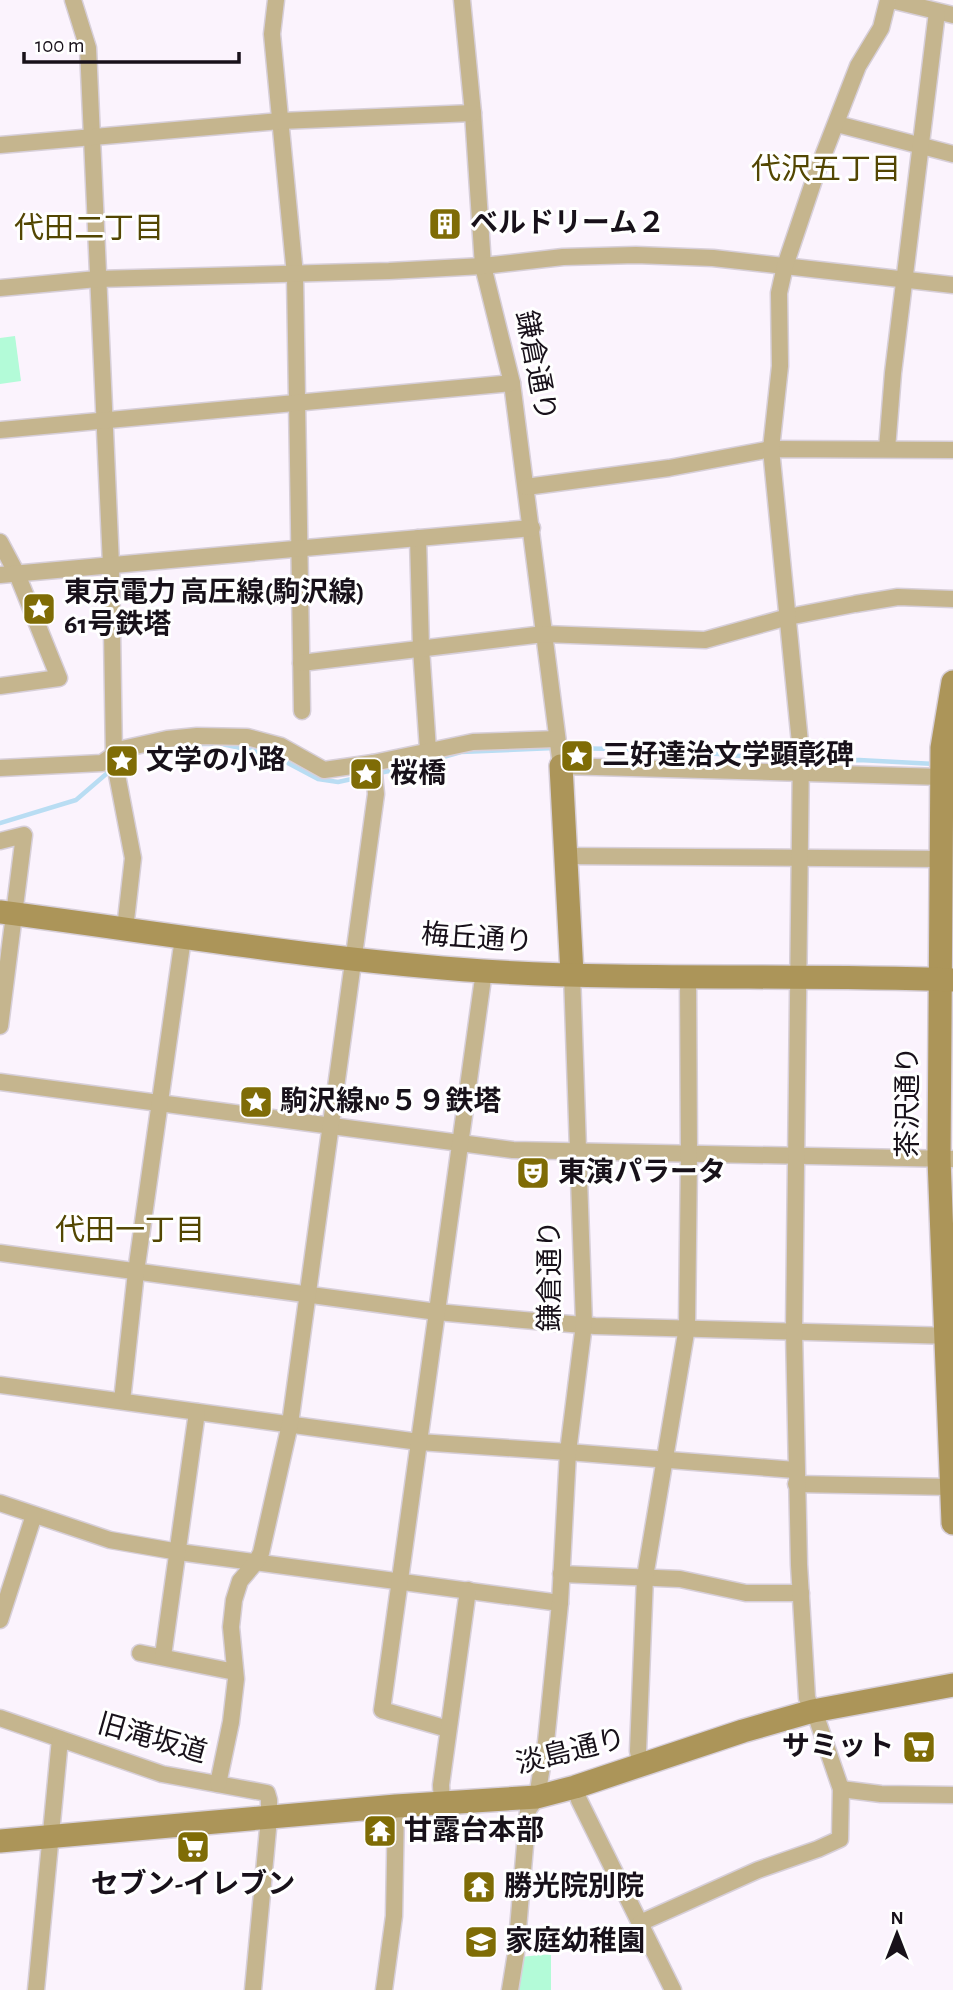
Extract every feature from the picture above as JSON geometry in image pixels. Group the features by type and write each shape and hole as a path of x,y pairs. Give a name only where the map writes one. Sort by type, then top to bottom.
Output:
{"street":[{"path":"73,0 88,48 111,565 115,761 133,858 125,929"},
{"path":"275,0 272,34 295,275 302,711"},
{"name":"鎌倉通り","path":"462,0 483,266 512,383 559,750 572,974 584,1324 568,1452 560,1603 546,1742 537,1797 528,1810 516,1953 510,1990"},
{"path":"640,1923 758,1870 840,1839 841,1789 807,1698 801,1593 794,1331 801,765 771,449 780,366 779,293 785,266 816,174 858,66 881,28 890,0 945,13 920,145 887,449"},
{"path":"0,145 280,121 473,113"},
{"path":"837,124 953,154"},
{"path":"0,288 97,279 295,275 483,266 563,257 644,255 712,258 953,285"},
{"path":"0,430 512,383"},
{"path":"526,487 668,468 771,449 953,450"},
{"path":"0,575 532,528"},
{"path":"418,538 421,648 429,750"},
{"path":"0,542 17,574 59,678 0,686"},
{"path":"301,663 544,634 705,639 788,617 898,597 953,600"},
{"name":"茶沢通り","path":"953,682 942,748 945,773 942,859 953,1523"},
{"path":"115,761 122,749 167,739 224,735 270,743 303,756 324,770 374,772 429,750 473,743 945,773"},
{"path":"0,768 115,761"},
{"path":"218,1784 231,1723 236,1679 231,1627 234,1600 240,1581 261,1553 290,1424 353,960 374,772"},
{"path":"0,841 24,835 7,913 0,1026"},
{"path":"566,856 942,859"},
{"name":"梅丘通り","path":"7,913 353,960 484,971 946,980"},
{"path":"122,1401 136,1272 183,939"},
{"path":"448,1729 382,1710 484,971"},
{"path":"641,1765 638,1751 645,1577 687,1327 688,976"},
{"path":"0,1082 513,1150 946,1159"},
{"path":"0,1253 437,1312 584,1324 949,1336"},
{"path":"0,1385 419,1443 665,1459 796,1477 952,1478"},
{"path":"163,1656 197,1412"},
{"path":"0,1503 110,1540 179,1552 560,1603"},
{"path":"0,1620 34,1516"},
{"path":"561,1574 680,1579 746,1592 801,1593"},
{"path":"442,1803 441,1785 468,1590"},
{"path":"140,1653 235,1672"},
{"name":"淡島通り","path":"0,1841 537,1797 813,1711 953,1685"},
{"name":"旧滝坂道","path":"0,1718 162,1774 267,1793 269,1818"},
{"path":"36,1990 60,1739"},
{"path":"575,1787 580,1803 673,1990"},
{"path":"841,1789 881,1794 953,1795"},
{"path":"384,1990 394,1916 396,1807"},
{"path":"253,1990 269,1818"}],"green space":[{"path":"15,336 21,381 0,384 0,338"},
{"path":"551,1954 551,1990 514,1990 520,1957"}],"waterway":[{"path":"189,744 222,744 254,751 284,761 318,779 338,782 461,752 554,748"},
{"path":"563,748 672,750 797,761 859,760 935,764"},
{"path":"0,823 76,800 112,769"}],"place":[{"name":"ベルドリーム２","path":"445,224"},
{"name":"東京電力 高圧線(駒沢線) 61号鉄塔","path":"39,609"},
{"name":"三好達治文学顕彰碑","path":"577,756"},
{"name":"文学の小路","path":"122,761"},
{"name":"桜橋","path":"366,774"},
{"name":"駒沢線№５９鉄塔","path":"256,1102"},
{"name":"東演パラータ","path":"533,1173"},
{"name":"サミット","path":"919,1747"},
{"name":"甘露台本部","path":"380,1831"},
{"name":"セブン-イレブン","path":"193,1847"},
{"name":"勝光院別院","path":"479,1887"},
{"name":"家庭幼稚園","path":"481,1942"}],"district":[{"name":"代沢五丁目","path":"826,170"},
{"name":"代田二丁目","path":"89,229"},
{"name":"代田一丁目","path":"130,1231"}]}
